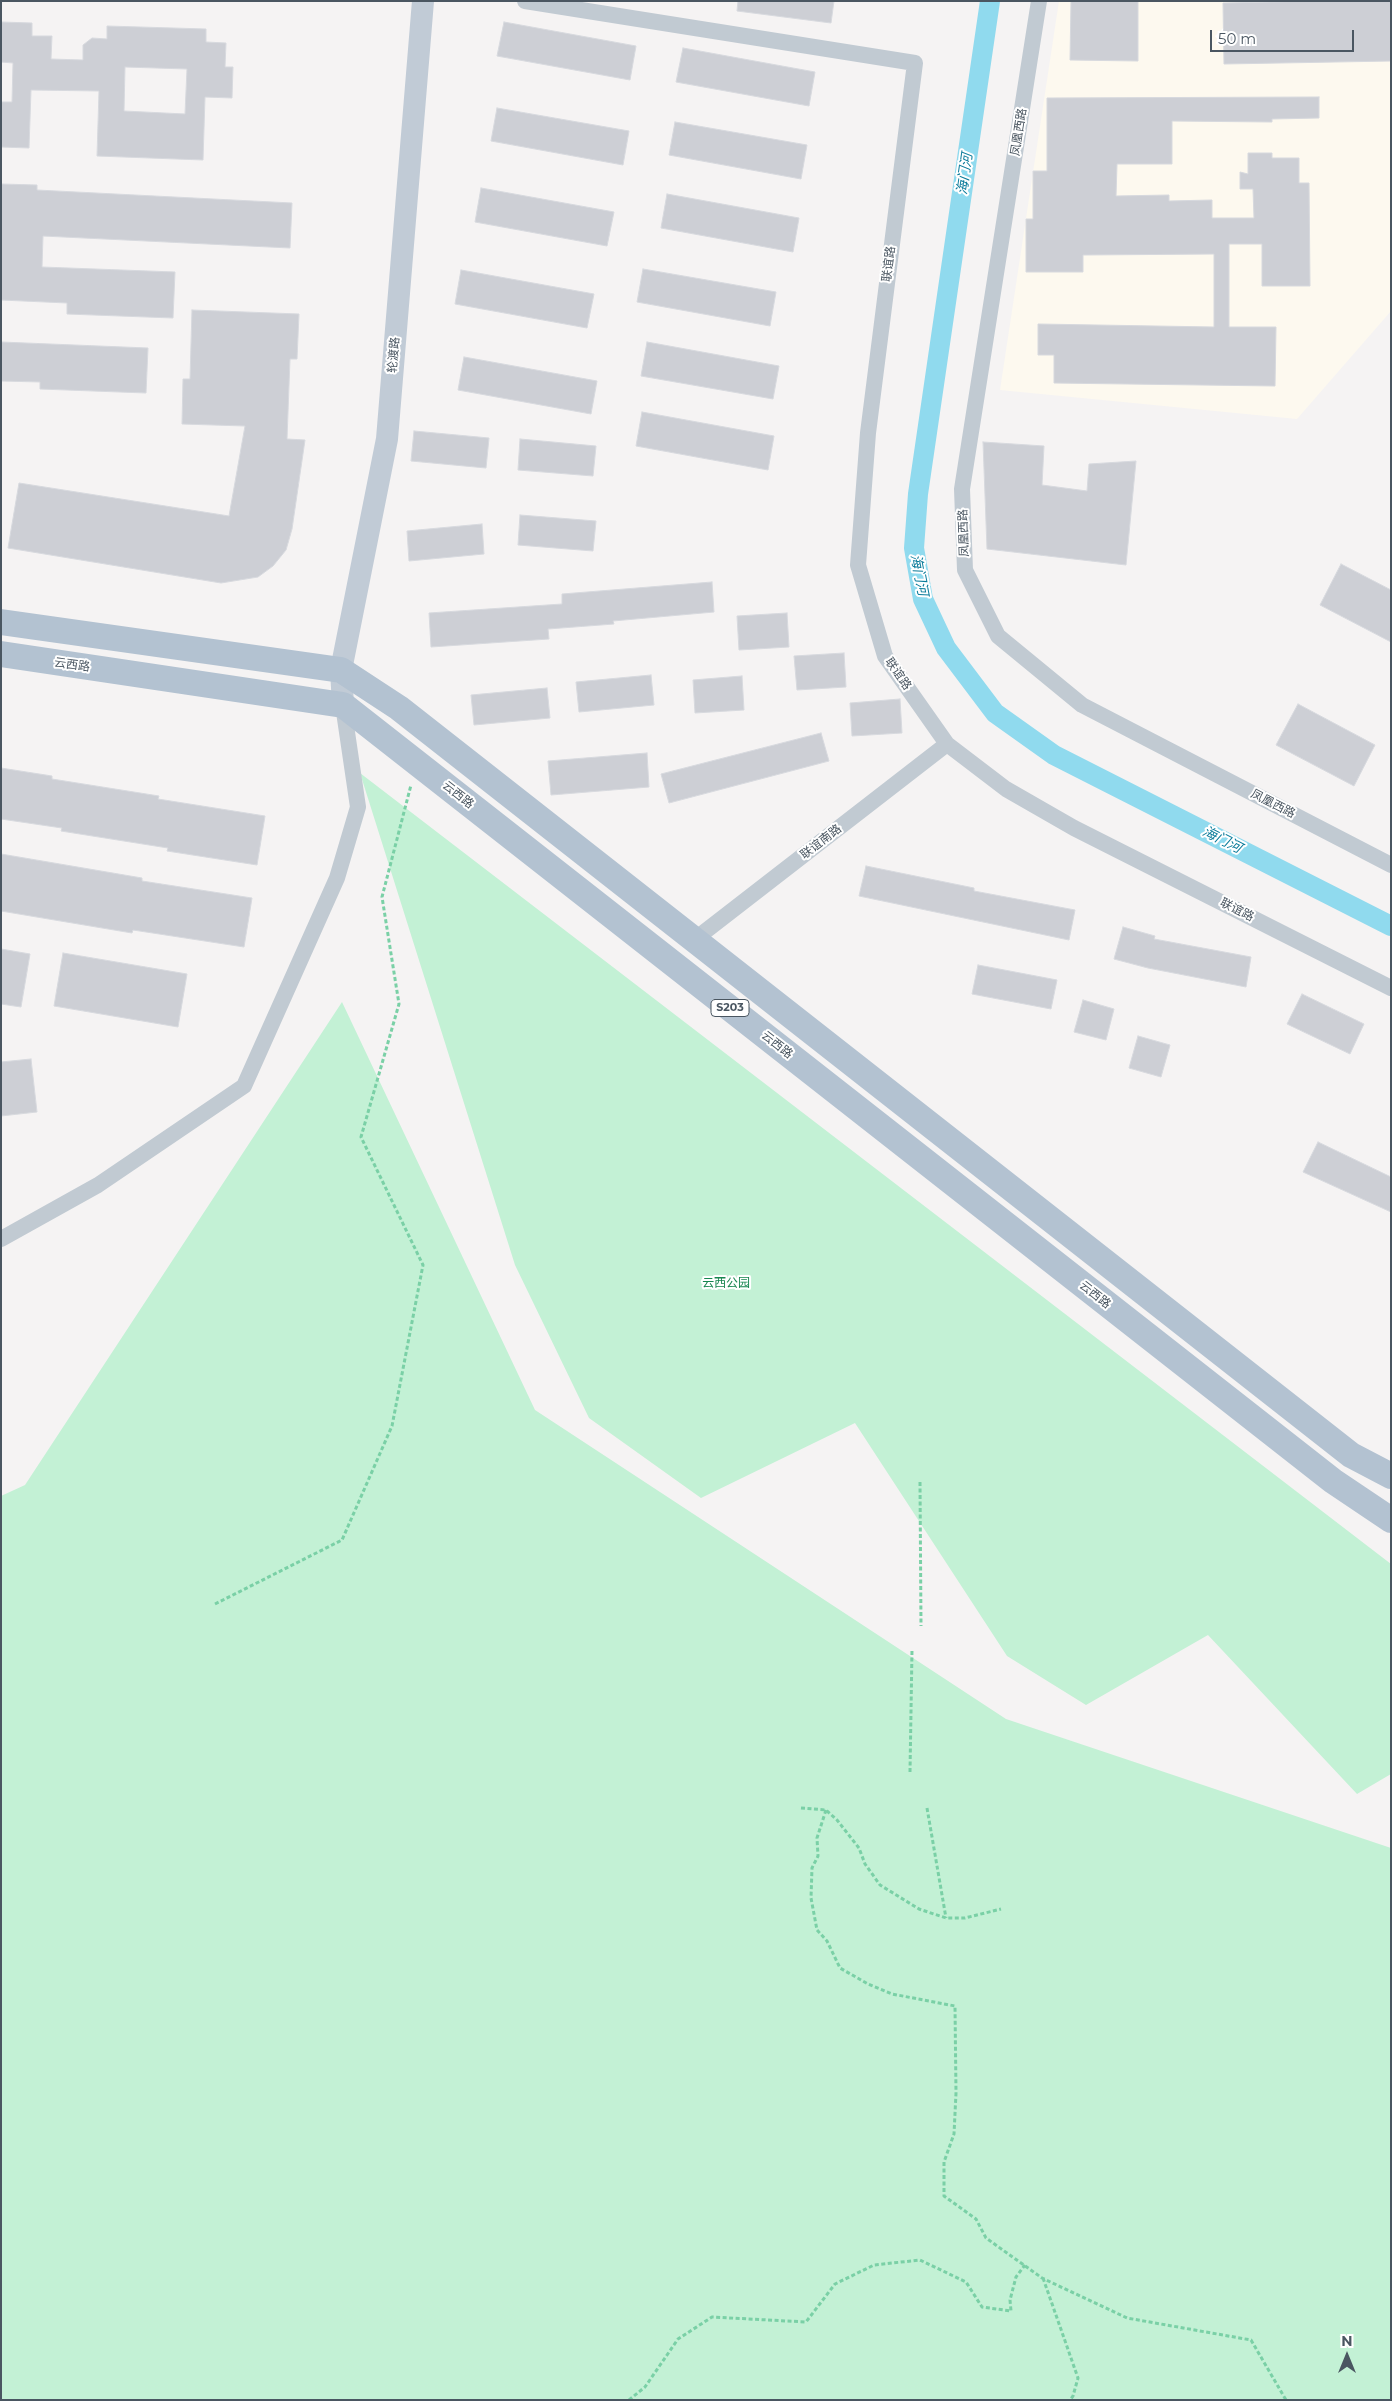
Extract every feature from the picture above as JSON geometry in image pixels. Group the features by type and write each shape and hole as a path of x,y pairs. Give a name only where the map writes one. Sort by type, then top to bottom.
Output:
{"main road":[{"name":"轮渡路","path":"343,705 341,670 387,439 423,1"},
{"name":"S203","path":"1,622 341,670 399,708 1351,1455 1391,1476"},
{"name":"云西路","path":"1,654 343,705 1333,1481 1391,1520"}],"street":[{"name":"联谊路","path":"525,1 915,63 868,433 858,565 885,656 947,744 1006,789 1074,828 1391,988"},
{"name":"凤凰西路","path":"1039,1 962,489 966,570 998,636 1082,705 1391,865"},
{"path":"1,1239 98,1185 244,1086 338,878 358,807 343,705"},
{"name":"联谊南路","path":"694,940 947,744"}],"path":[{"path":"215,1604 342,1540 392,1426 423,1265 361,1137 399,1004 382,897 417,763"},
{"path":"920,1482 922,1626"},
{"path":"910,1772 912,1650"},
{"path":"801,1808 826,1810 837,1820 859,1848 865,1864 880,1885 919,1909 946,1918 965,1918 1001,1909"},
{"path":"927,1808 946,1918"},
{"path":"826,1810 818,1830 818,1856 812,1868 811,1898 817,1930 827,1941 840,1968 868,1984 892,1994 955,2006 955,2118 954,2134 944,2162 944,2196 976,2219 986,2238 1042,2278 1127,2318 1251,2340 1286,2400"},
{"path":"629,2400 645,2387 678,2339 712,2317 806,2322 835,2284 874,2265 920,2260 966,2282 982,2307 1011,2310 1010,2300 1016,2277 1025,2265"},
{"path":"1042,2278 1078,2378 1074,2396 1070,2400"}],"shaded area":[{"path":"1059,1 1391,1 1391,311 1297,419 1000,390"}],"green space":[{"name":"云西公园","path":"360,773 1391,1564 1391,1774 1357,1794 1208,1635 1086,1705 1007,1656 855,1423 701,1498 589,1418 515,1265"},
{"path":"342,1002 535,1410 1006,1719 1391,1848 1391,2400 1,2400 1,1496 25,1485"}],"building":[{"path":"738,1 834,1 831,23 737,11"},
{"path":"1071,1 1138,1 1138,61 1070,60"},
{"path":"1391,1 1391,61 1224,64 1223,3"},
{"path":"1,22 32,23 32,36 52,36 51,59 83,60 83,45 92,38 107,39 107,26 206,29 206,42 226,43 225,67 233,67 232,98 205,97 203,160 97,156 99,91 31,90 29,148 1,147 1,102 12,102 13,63 1,62","holes":["125,67 187,69 185,114 124,111"]},
{"path":"504,22 636,46 630,80 497,56"},
{"path":"683,48 815,72 809,106 676,82"},
{"path":"1319,97 1319,118 1272,119 1272,122 1172,121 1172,164 1117,164 1116,196 1169,195 1169,201 1212,200 1212,218 1254,218 1253,189 1240,189 1240,172 1248,174 1248,153 1272,153 1272,158 1299,158 1299,183 1309,183 1310,286 1262,286 1262,244 1229,244 1229,327 1276,327 1275,386 1054,383 1054,355 1038,355 1038,324 1214,327 1214,254 1083,255 1083,272 1026,272 1026,219 1033,219 1033,171 1047,171 1047,98"},
{"path":"497,108 629,131 623,165 491,141"},
{"path":"675,122 807,145 801,179 669,155"},
{"path":"1,184 37,185 37,190 292,203 290,248 43,236 42,267 175,272 173,318 67,314 67,303 1,300"},
{"path":"481,188 614,212 607,246 475,222"},
{"path":"667,194 799,218 793,252 661,228"},
{"path":"643,269 776,292 770,326 637,302"},
{"path":"461,270 594,294 587,328 455,304"},
{"path":"192,310 299,314 297,359 290,359 287,439 305,440 292,529 286,550 273,566 258,577 221,583 8,548 19,483 229,516 245,426 182,424 183,379 190,379"},
{"path":"1,342 148,348 146,393 40,389 40,382 1,381"},
{"path":"647,342 779,366 773,399 641,376"},
{"path":"464,357 597,381 591,414 458,390"},
{"path":"642,412 774,436 768,470 636,446"},
{"path":"414,431 489,438 486,468 411,461"},
{"path":"520,439 596,446 593,476 518,470"},
{"path":"983,442 1044,446 1042,485 1087,491 1089,464 1136,461 1126,565 987,549"},
{"path":"520,515 596,521 593,551 518,545"},
{"path":"482,524 484,554 409,561 407,531"},
{"path":"1341,564 1391,590 1391,642 1320,605"},
{"path":"712,582 714,612 613,621 614,624 548,629 549,639 431,647 429,613 562,604 562,594"},
{"path":"787,613 789,647 739,650 737,616"},
{"path":"844,653 846,687 797,690 794,656"},
{"path":"651,675 654,705 579,712 576,682"},
{"path":"742,676 744,710 695,713 693,680"},
{"path":"547,688 550,718 474,725 471,695"},
{"path":"900,699 902,733 852,736 850,703"},
{"path":"1298,704 1375,745 1354,786 1276,745"},
{"path":"821,733 829,761 669,803 661,774"},
{"path":"647,753 649,787 551,795 548,761"},
{"path":"1,768 52,776 52,779 159,796 158,799 265,816 257,865 167,851 168,848 61,831 62,828 1,819"},
{"path":"1,854 142,878 142,881 252,898 244,947 133,930 132,933 1,911"},
{"path":"866,866 974,888 974,891 1075,910 1069,940 859,896"},
{"path":"1123,927 1155,936 1154,939 1251,957 1246,987 1148,968 1114,959"},
{"path":"1,949 30,954 21,1007 1,1004"},
{"path":"63,953 187,974 178,1027 54,1006"},
{"path":"978,965 1057,980 1051,1009 972,994"},
{"path":"1302,994 1364,1024 1350,1054 1287,1024"},
{"path":"1083,1000 1114,1009 1106,1040 1074,1032"},
{"path":"1138,1036 1170,1045 1161,1077 1129,1068"},
{"path":"31,1059 37,1112 1,1116 1,1062"},
{"path":"1318,1142 1391,1177 1391,1212 1303,1172"}],"waterway":[{"name":"海门河","path":"990,1 918,494 914,548 923,599 946,648 995,713 1054,755 1391,926"}]}
